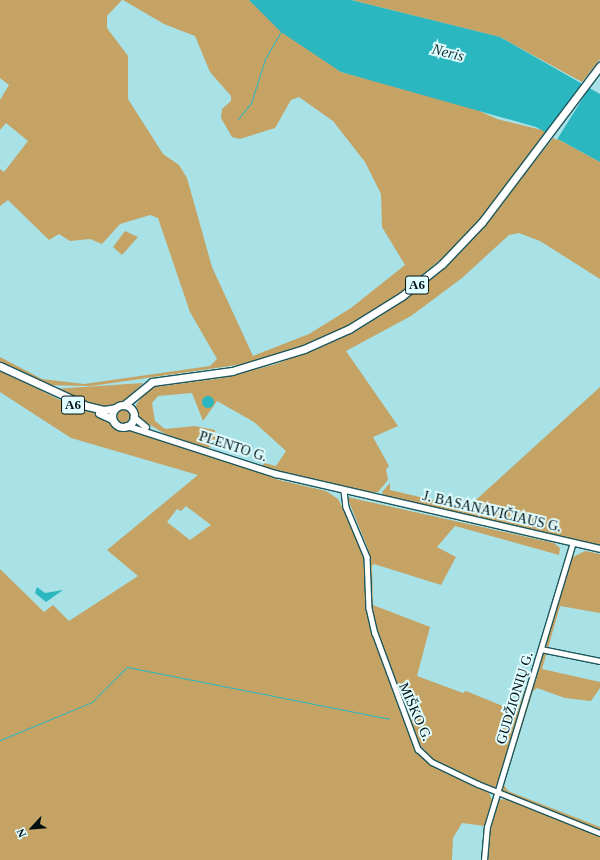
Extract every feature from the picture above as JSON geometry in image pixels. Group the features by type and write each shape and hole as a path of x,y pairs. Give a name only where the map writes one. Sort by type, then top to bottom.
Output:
{"highway":[{"name":"A6","path":"146,385 269,362 361,322 416,286 456,251 529,161 600,66"},
{"name":"A6","path":"0,366 71,404 112,419"},
{"name":"A6","path":"37,385 87,406 104,410 115,408"},
{"path":"146,385 134,402 133,414 127,426 116,424 112,419 115,408 124,405 146,385"},
{"path":"124,405 133,414"}],"main road":[{"name":"PLENTO G.","path":"133,414 147,428 182,444"},
{"name":"PLENTO G.","path":"127,426 136,426 182,444 276,474 344,491"},
{"name":"J. BASANAVIČIAUS G.","path":"344,491 600,549"}],"street":[{"name":"MIŠKO G.","path":"344,491 346,507 367,557 369,608 374,633 418,749 432,762 498,793 600,833"},
{"name":"GUDŽIONIŲ G.","path":"484,860 487,827 573,543"},
{"path":"541,649 600,661"}],"shaded area":[{"path":"0,0 122,0 107,16 107,28 128,56 128,99 163,154 179,165 187,178 212,267 253,356 309,334 351,308 405,265 382,227 381,194 365,162 333,121 299,97 291,100 275,128 240,139 232,137 221,118 222,109 231,101 231,96 210,72 195,36 164,24 123,0 249,0 341,72 469,106 497,119 546,131 490,208 454,248 398,295 345,327 297,348 244,364 91,386 44,385 0,362 0,357 42,379 84,384 210,366 217,359 190,312 158,218 150,215 120,224 102,244 90,239 70,241 59,234 49,240 8,200 0,206 0,169 4,172 28,141 6,123 0,130 0,100 9,85 0,78"},
{"path":"351,0 600,0 600,59 582,82 500,37"},
{"path":"554,137 600,162 600,279 540,241 519,233 509,235 462,278 411,316 346,351 398,426 373,437 389,466 386,469 388,480 378,492 370,493 262,467 264,463 276,466 286,451 254,422 217,401 203,421 192,393 158,396 152,403 155,421 165,429 195,426 215,430 216,443 208,448 167,435 137,417 136,405 148,388 222,378 276,364 328,344 379,317 437,274 464,249"},
{"path":"125,231 138,237 122,255 113,247"},
{"path":"0,370 72,406 106,416 119,428 130,427 279,480 326,491 338,499 362,546 369,624 415,747 429,762 489,793 492,800 511,799 600,834 600,860 486,860 492,821 487,817 485,826 462,823 453,838 452,860 0,860 0,569 44,612 53,605 69,621 138,576 107,550 198,475 71,438 0,392","holes":["186,506 211,525 190,540 167,522 177,509 181,511"]},
{"path":"143,383 125,402 102,408 53,389"},
{"path":"600,387 600,546 384,496 382,492 390,483 390,490 467,508"},
{"path":"122,407 129,412 130,415 125,422 122,423 115,418 114,415 119,408"},
{"path":"347,497 554,543 560,548 559,555 455,526 437,547 456,557 441,585 374,564 372,566 373,605 430,627 417,676 463,693 466,691 517,712 546,629 495,790 437,763 417,742 378,637 371,604 368,549"},
{"path":"585,551 600,554 600,613 560,606 542,669 600,682 600,688 591,701 565,698 537,688 533,691 504,785 508,791 600,827 600,832 501,790 571,558"}],"water":[{"name":"Neris","path":"249,0 351,0 500,37 600,94 600,162 536,127 341,72 281,32"},
{"path":"206,396 210,396 214,402 210,408 206,408 202,404 202,400"},
{"path":"37,587 45,593 63,590 46,602 35,593"}],"pier":[{"path":"583,81 591,86 557,140 549,135"}],"waterway":[{"path":"238,119 251,103 265,59 281,31"},
{"path":"0,740 92,702 127,667 389,719"}]}
